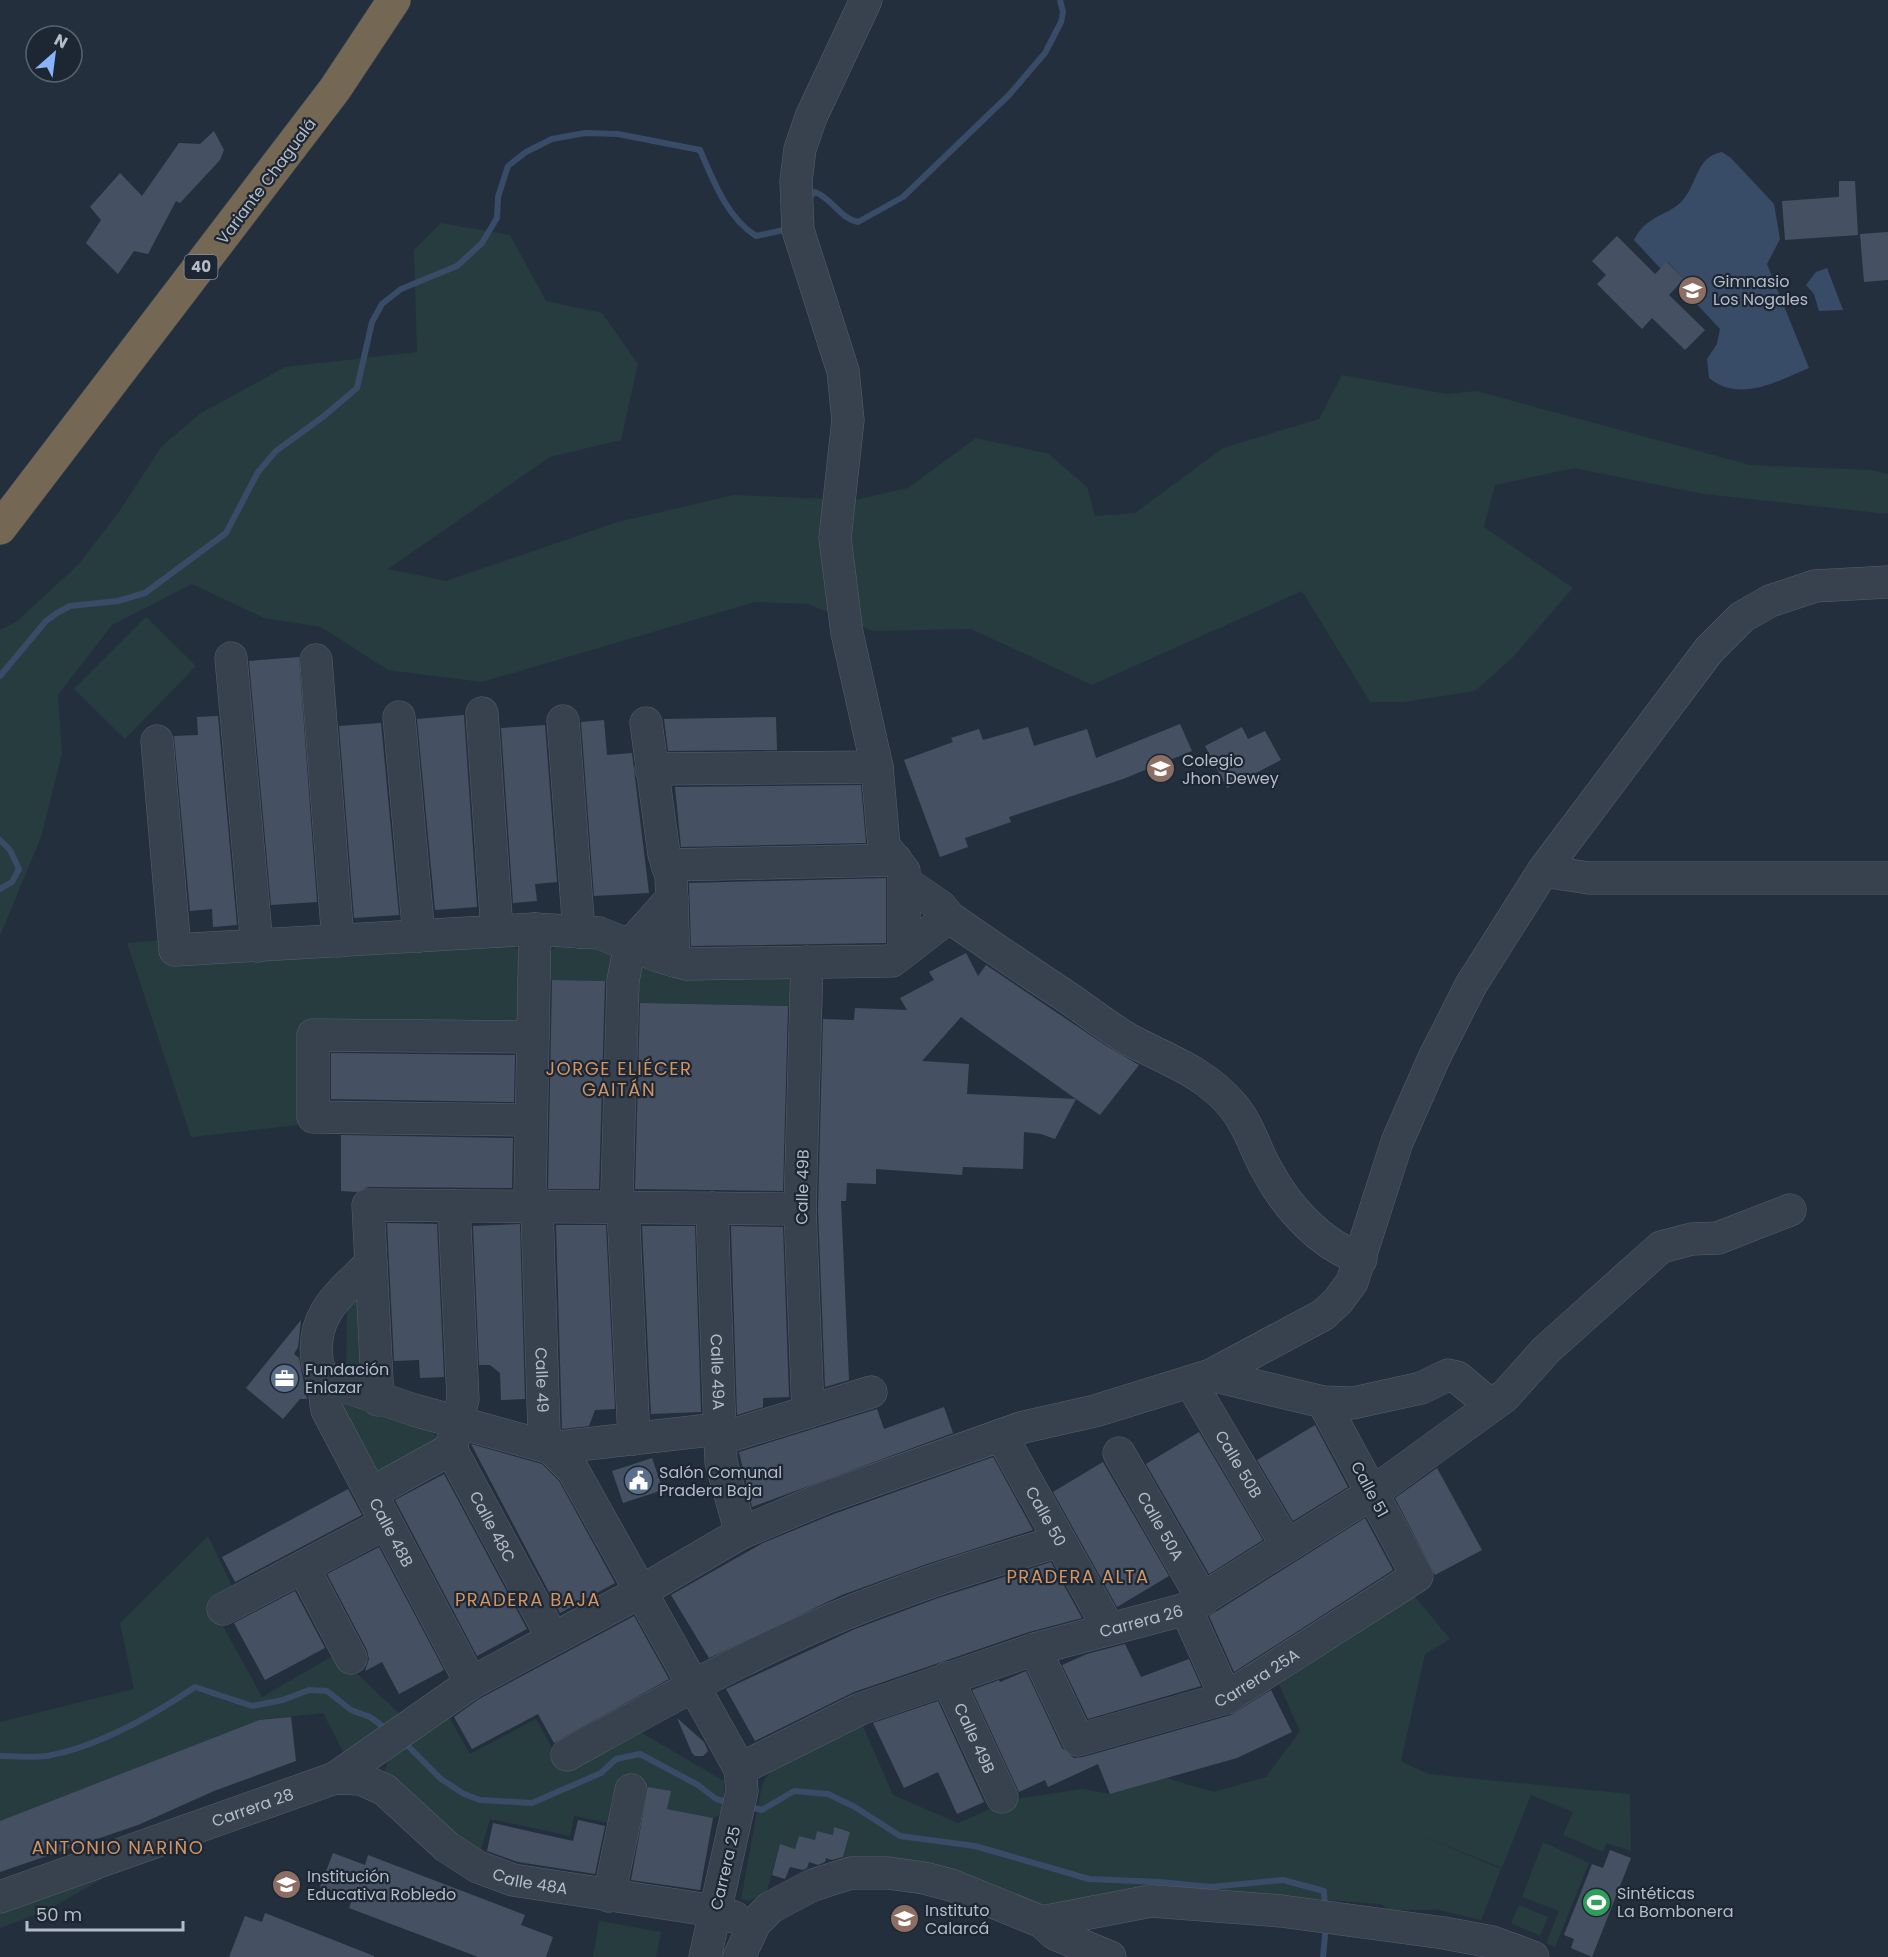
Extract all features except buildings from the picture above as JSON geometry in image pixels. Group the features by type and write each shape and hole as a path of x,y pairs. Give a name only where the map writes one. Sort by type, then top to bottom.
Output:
{"highway":[{"name":"Variante Chagualá","path":"0,528 303,132 394,0"}],"street":[{"path":"866,0 812,117 800,149 796,181 798,230 843,371 848,420 835,538 847,633 877,767 884,846 900,871 940,906 949,917 1130,1040 1177,1062 1219,1090 1246,1125 1267,1170 1309,1227 1347,1254 1361,1259"},
{"path":"335,1778 471,1683 552,1637 640,1592 741,1533 824,1498 1001,1435 1201,1379 1323,1315 1338,1301 1352,1282 1397,1142 1434,1058 1471,985 1543,871 1709,650 1742,617 1770,601 1815,586 1888,582"},
{"path":"231,658 257,946"},
{"path":"316,660 338,941"},
{"path":"482,713 497,931"},
{"path":"399,717 419,936"},
{"path":"563,721 579,932"},
{"path":"646,723 651,769 671,876 674,961"},
{"path":"157,741 175,950 535,929 599,933 687,964 892,962 949,917"},
{"path":"651,769 877,767"},
{"path":"668,865 900,871"},
{"path":"900,871 904,951"},
{"path":"1543,871 1589,878 1888,878"},
{"path":"634,1439 623,1207 617,1192 623,981 630,945 672,898"},
{"name":"Calle 49","path":"535,929 530,1194 537,1206 544,1432 551,1448"},
{"name":"Calle 49B","path":"807,962 800,1209 808,1412"},
{"path":"531,1120 313,1117 313,1035 533,1037"},
{"path":"378,1400 368,1205 800,1209"},
{"path":"371,1493 455,1436 463,1399 454,1206"},
{"name":"Calle 49A","path":"712,1208 721,1462 741,1533"},
{"name":"Carrera 26","path":"741,1780 861,1708 1035,1649 1195,1605 1372,1493 1504,1397 1546,1350 1661,1247 1692,1239 1718,1238 1790,1210"},
{"name":"Calle 48B","path":"371,1263 337,1297 324,1313 318,1328 318,1362 327,1410 471,1683"},
{"path":"1201,1379 1323,1402 1353,1403 1420,1389 1448,1375 1457,1377 1488,1403 1504,1397"},
{"path":"323,1379 378,1400 455,1436 551,1448 634,1439 719,1434 808,1412 871,1392"},
{"name":"Calle 50B","path":"1201,1379 1287,1546"},
{"name":"Calle 51","path":"1323,1402 1417,1576"},
{"name":"Calle 50","path":"1001,1435 1109,1629"},
{"name":"Calle 48C","path":"455,1436 552,1637"},
{"path":"551,1448 573,1470 741,1780"},
{"name":"Calle 50A","path":"1119,1452 1195,1605 1226,1698"},
{"path":"223,1609 386,1523"},
{"path":"567,1755 692,1686 790,1638 890,1596 1060,1541"},
{"path":"303,1566 351,1658"},
{"name":"Carrera 25A","path":"1035,1649 1078,1740 1226,1698 1417,1576"},
{"name":"Calle 49B","path":"947,1678 1002,1797"},
{"name":"Calle 48A","path":"335,1778 361,1779 385,1790 447,1847 478,1867 513,1880 715,1911 755,1923"},
{"name":"Carrera 28","path":"0,1897 335,1778"},
{"name":"Carrera 25","path":"705,1957 735,1824 741,1780"},
{"path":"609,1896 630,1790"},
{"path":"739,1957 755,1923 771,1907 813,1885 851,1873 870,1873 924,1878 942,1883 1042,1922 1055,1934 1110,1957"},
{"path":"1042,1922 1151,1900 1281,1911 1361,1922 1492,1942 1533,1957"}],"green space":[{"path":"441,223 510,235 546,301 602,313 638,364 621,440 550,457 388,569 446,581 618,522 734,495 855,500 908,488 976,438 1049,454 1087,487 1095,516 1135,513 1223,448 1319,419 1342,375 1447,394 1476,391 1750,465 1871,470 1888,474 1888,514 1704,494 1574,468 1495,485 1484,527 1573,588 1512,658 1475,691 1403,702 1370,702 1302,591 1092,685 971,629 873,631 808,604 755,602 482,682 388,670 321,627 264,618 192,584 112,625 58,695 62,754 41,837 0,936 0,630 16,622 78,565 118,513 162,446 201,413 285,367 417,352 414,250"},
{"path":"146,617 196,666 125,739 74,689"},
{"path":"166,940 508,941 526,958 523,1029 307,1026 307,1124 191,1137 127,943"},
{"path":"576,943 613,951 608,981 545,980 542,959 558,944"},
{"path":"653,963 789,973 797,979 792,1006 634,1003 641,968"},
{"path":"364,1290 369,1387 346,1382 347,1307"},
{"path":"341,1396 413,1420 442,1439 377,1479 334,1405"},
{"path":"208,1536 235,1592 212,1606 262,1697 336,1654 402,1716 346,1757 323,1713 259,1720 0,1821 0,1722 134,1689 120,1623"},
{"path":"1411,1592 1450,1639 1425,1654 1401,1761 1428,1774 1630,1794 1631,1851 1606,1843 1603,1852 1563,1835 1573,1812 1531,1795 1502,1868 1420,1835 1501,1869 1481,1920 1438,1910 1391,1910 1381,1904 1206,1891 1061,1909 842,1863 850,1832 834,1828 833,1835 817,1831 815,1840 799,1836 795,1849 780,1844 766,1894 749,1901 741,1899 762,1785 770,1771 863,1726 893,1795 958,1823 1010,1800 1082,1789 1110,1794 1166,1778 1214,1792 1266,1777 1300,1731 1278,1682"},
{"path":"449,1717 470,1754 536,1719 564,1769 637,1730 724,1781 724,1813 713,1818 667,1809 670,1791 625,1782 615,1824 574,1816 570,1836 490,1819 479,1857 384,1773 390,1756"},
{"path":"1543,1842 1589,1863 1555,1947 1546,1943 1559,1911 1522,1897"},
{"path":"119,1869 46,1911 0,1928 0,1910"},
{"path":"1519,1905 1548,1917 1540,1936 1511,1923"},
{"path":"599,1921 661,1932 656,1957 593,1957"}],"water":[{"path":"1722,152 1731,158 1774,204 1780,239 1767,264 1809,368 1772,383 1746,389 1733,389 1709,378 1707,359 1717,344 1720,329 1679,285 1684,279 1668,262 1661,269 1634,240 1645,225 1683,200 1702,165 1713,155"},
{"path":"1827,268 1843,310 1819,311 1814,294 1806,285 1816,272"}],"waterway":[{"path":"807,200 815,192 827,199 846,217 858,222 903,197 1009,95 1045,53 1061,22 1063,12 1060,0"},
{"path":"0,676 46,621 57,613 70,606 118,601 145,593 226,533 258,472 276,451 324,416 357,388 372,322 382,304 401,289 457,266 482,243 497,218 498,197 508,166 526,152 552,139 585,133 618,134 700,150 722,198 746,228 756,236 784,230"},
{"path":"0,840 10,850 19,869 12,882 0,889"},
{"path":"0,1756 47,1756 86,1746 143,1719 195,1687 252,1706 283,1700 309,1690 327,1691 351,1710 370,1717 388,1730"},
{"path":"403,1741 441,1779 464,1794 480,1800 532,1803 601,1773 616,1759 640,1754 698,1785 716,1799 731,1803"},
{"path":"746,1806 762,1810 794,1791 828,1794 855,1807 900,1836 975,1846 1089,1879 1211,1887 1283,1880 1324,1891 1325,1909"},
{"path":"1323,1957 1326,1925"}],"place":[{"name":"Gimnasio Los Nogales","path":"1692,290"},
{"name":"Colegio Jhon Dewey","path":"1161,769"},
{"name":"Fundación Enlazar","path":"284,1378"},
{"name":"Salón Comunal Pradera Baja","path":"638,1481"},
{"name":"Institución Educativa Robledo","path":"286,1885"},
{"name":"Sintéticas La Bombonera","path":"1596,1902"},
{"name":"Instituto Calarcá","path":"904,1919"}],"district":[{"name":"JORGE ELIÉCER GAITÁN","path":"619,1079"},
{"name":"PRADERA ALTA","path":"1078,1577"},
{"name":"PRADERA BAJA","path":"528,1600"},
{"name":"ANTONIO NARIÑO","path":"118,1848"}]}
